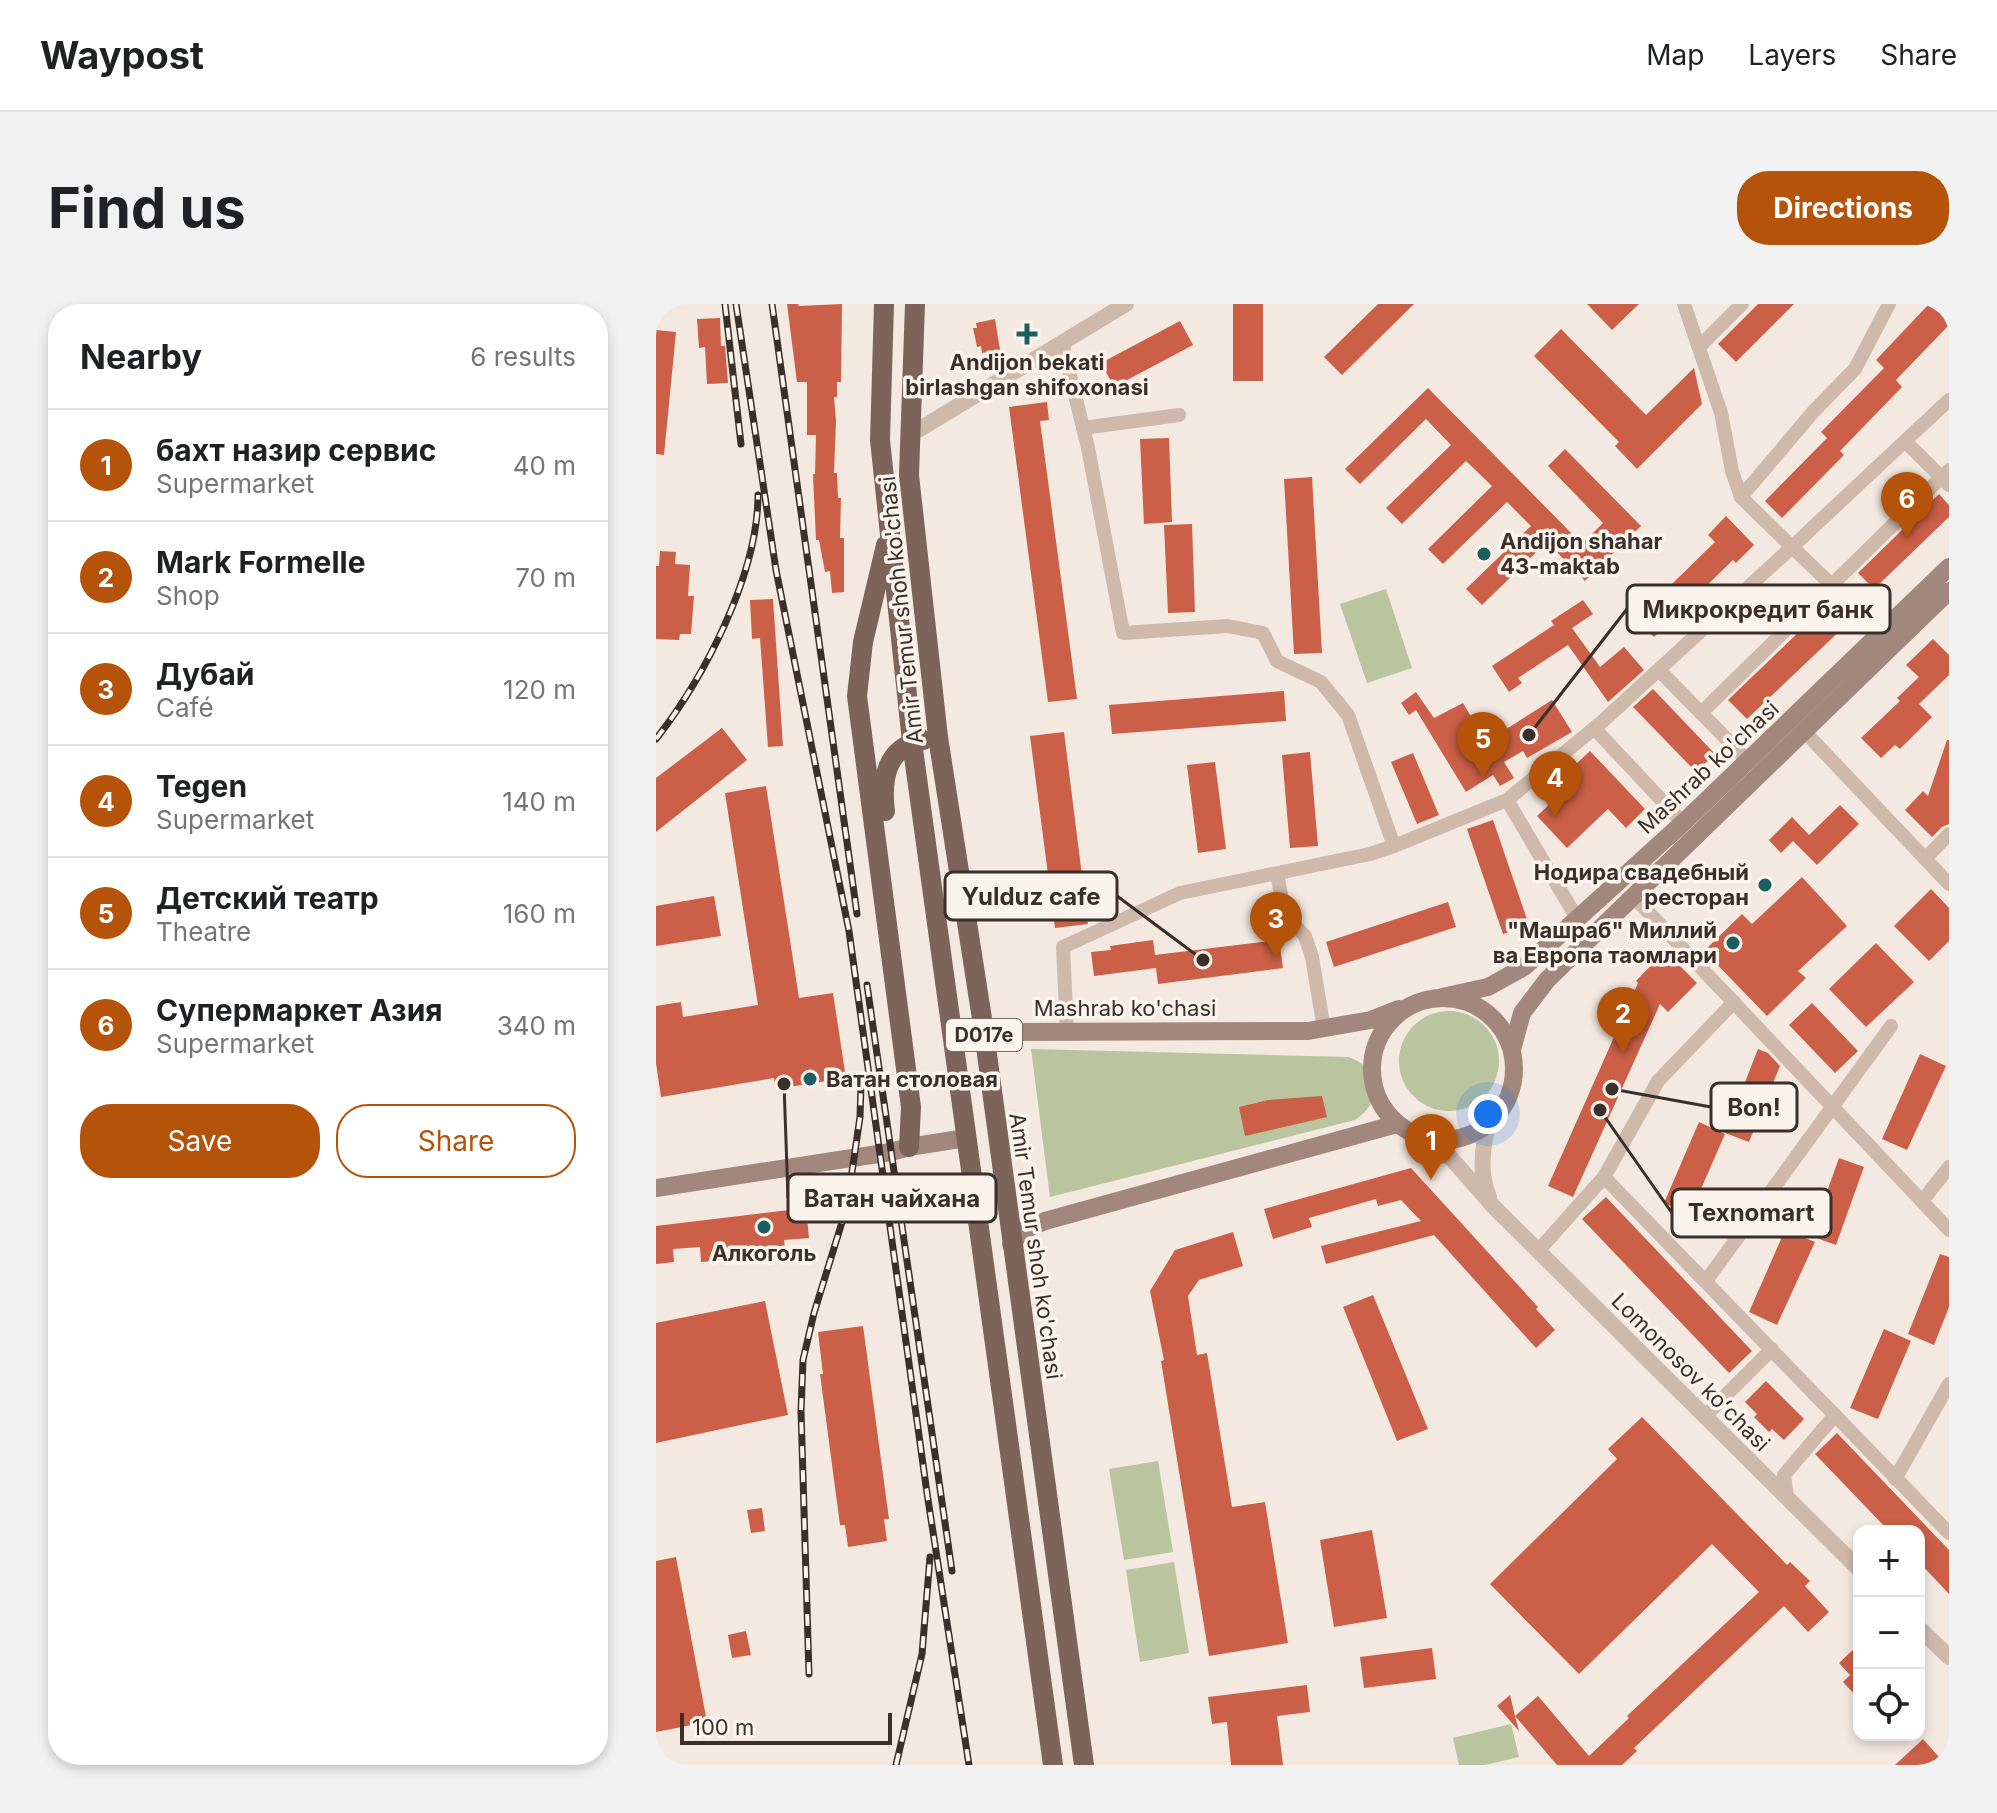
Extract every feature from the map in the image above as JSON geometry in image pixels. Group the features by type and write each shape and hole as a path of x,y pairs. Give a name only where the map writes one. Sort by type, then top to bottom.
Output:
{"main road":[{"name":"Amir Temur shoh ko'chasi","path":"884,304 880,440 912,742 1053,1765"},
{"name":"Amir Temur shoh ko'chasi","path":"915,304 909,475 938,737 983,1025 1084,1765"},
{"path":"889,534 863,642 857,696 911,1107 909,1147"},
{"name":"Mashrab ko'chasi","path":"983,1025 1001,1032 1280,1032 1324,1029 1371,1020 1409,1005 1488,987 1507,978 1578,920 1683,823 1949,567"},
{"name":"Mashrab ko'chasi","path":"1512,1050 1522,1013 1547,980 1949,591"},
{"path":"909,1147 924,1117 882,789 894,755 912,742 938,737"},
{"name":"Mashrab ko'chasi","path":"1442,997 1465,1001 1486,1011 1502,1028 1512,1050 1515,1070 1511,1091 1502,1109 1488,1125"},
{"path":"1409,1005 1391,1020 1377,1039 1371,1062 1373,1085 1381,1107 1397,1124 1415,1136 1436,1141 1455,1140 1488,1125"},
{"path":"1011,1244 1024,1230 1045,1221 1397,1124"},
{"path":"656,1188 966,1138"}],"street":[{"path":"910,435 1126,304"},
{"path":"1684,304 1721,413 1732,471 1741,497 1882,633"},
{"path":"1699,347 1742,304"},
{"path":"1741,497 1813,412 1855,369 1889,304"},
{"path":"1062,342 1083,428 1123,633 1228,626 1263,633 1277,661 1321,682 1348,715 1394,846"},
{"path":"1067,1032 1063,947 1180,893 1370,854 1507,800 1659,670 1949,400"},
{"path":"1083,428 1179,415"},
{"path":"1701,713 1831,584 1946,477 1905,441"},
{"path":"1659,670 1748,761"},
{"path":"1594,728 1683,823"},
{"path":"1804,731 1949,884"},
{"path":"1507,800 1578,920"},
{"path":"1925,859 1949,834"},
{"path":"1277,874 1285,915 1305,936 1312,957 1324,1029"},
{"path":"1633,896 1949,1230"},
{"path":"1538,1251 1604,1177 1658,1081 1734,1002"},
{"path":"1706,1281 1891,1026"},
{"path":"1488,1125 1482,1147 1483,1183 1493,1206"},
{"name":"Lomonosov koʻchasi","path":"1436,1141 1493,1206 1853,1563"},
{"path":"1922,1201 1949,1167"},
{"path":"1604,1177 1949,1533"},
{"path":"1705,1416 1772,1349"},
{"path":"1895,1479 1949,1384"},
{"path":"1787,1498 1784,1475 1835,1415"},
{"path":"1925,1633 1946,1650"}],"green space":[{"path":"1386,589 1412,668 1367,683 1340,604"},
{"path":"1449,1011 1468,1015 1485,1025 1495,1042 1499,1061 1495,1080 1485,1097 1468,1107 1449,1111 1430,1107 1413,1097 1403,1080 1399,1061 1403,1042 1413,1025 1430,1015"},
{"path":"1031,1049 1349,1057 1368,1069 1373,1077 1374,1095 1371,1104 1355,1120 1050,1197"},
{"path":"1158,1461 1173,1552 1124,1560 1109,1469"},
{"path":"1174,1562 1189,1653 1140,1662 1126,1570"},
{"path":"1511,1724 1519,1757 1485,1765 1459,1765 1453,1738"}],"building":[{"path":"787,304 842,304 841,382 837,382 837,397 834,397 834,473 837,473 838,498 841,498 844,592 832,593 830,571 825,572 819,540 816,540 813,474 816,435 807,435 807,382 797,382"},
{"path":"1233,304 1263,304 1263,381 1233,381"},
{"path":"1378,304 1414,304 1342,375 1324,357"},
{"path":"1587,304 1639,304 1612,330"},
{"path":"1758,304 1794,304 1736,362 1718,344"},
{"path":"1929,304 1949,304 1949,325 1896,380 1902,387 1840,451 1844,455 1782,518 1765,501 1827,438 1821,432 1884,368 1876,360"},
{"path":"720,318 721,346 725,346 728,383 707,384 705,347 699,348 697,319"},
{"path":"995,319 1000,350 982,353 981,346 977,347 973,328 977,328 976,323"},
{"path":"1180,321 1193,345 1114,387 1101,363"},
{"path":"1561,329 1646,415 1694,368 1702,404 1637,469 1615,446 1619,442 1534,356"},
{"path":"656,330 676,332 664,455 656,454"},
{"path":"1428,388 1582,544 1603,523 1548,466 1565,449 1641,526 1585,581 1547,542 1482,605 1466,589 1531,526 1507,502 1443,564 1428,549 1492,486 1466,461 1402,524 1386,508 1451,445 1426,419 1360,484 1345,469"},
{"path":"1047,402 1049,420 1040,421 1077,699 1048,702 1009,407"},
{"path":"1169,438 1172,522 1144,524 1140,439"},
{"path":"1312,477 1322,653 1294,654 1284,479"},
{"path":"1939,494 1949,505 1949,517 1874,589 1858,573"},
{"path":"1726,516 1754,545 1736,563 1733,560 1654,637 1636,619 1715,542 1708,535"},
{"path":"1192,524 1195,612 1168,613 1164,525"},
{"path":"660,551 676,552 675,564 690,565 688,596 694,596 691,634 680,634 679,640 656,639 656,566 659,566"},
{"path":"773,599 783,746 768,747 760,638 752,639 750,600"},
{"path":"1583,600 1593,614 1572,628 1600,667 1624,647 1644,670 1608,702 1568,645 1518,678 1522,683 1509,692 1492,666 1554,625 1551,621"},
{"path":"1827,605 1846,625 1747,719 1728,700"},
{"path":"1933,639 1949,655 1949,675 1919,704 1932,717 1900,749 1895,745 1881,758 1861,738 1900,701 1897,698 1919,677 1906,665"},
{"path":"1653,689 1715,754 1696,772 1633,707"},
{"path":"1284,691 1286,721 1112,734 1109,705"},
{"path":"1416,692 1434,718 1463,703 1486,742 1552,700 1572,732 1527,758 1523,751 1504,762 1514,778 1500,786 1493,775 1466,792 1416,710 1409,715 1401,703"},
{"path":"722,728 747,760 656,832 656,778"},
{"path":"1064,732 1088,924 1055,928 1030,736"},
{"path":"1947,740 1949,824 1932,837 1905,810 1923,791 1928,796"},
{"path":"1590,751 1645,809 1626,828 1608,809 1567,848 1537,816 1567,788 1559,780"},
{"path":"1310,752 1318,846 1290,848 1282,755"},
{"path":"1413,753 1439,815 1417,824 1391,762"},
{"path":"1215,762 1226,849 1198,853 1187,765"},
{"path":"766,786 799,998 833,993 846,1078 776,1089 774,1078 661,1097 656,1063 656,1006 681,1002 683,1017 758,1005 725,793"},
{"path":"1840,805 1859,824 1817,865 1793,841 1781,853 1769,840 1792,817 1809,835"},
{"path":"1493,820 1529,925 1503,934 1467,829"},
{"path":"1802,877 1847,926 1798,971 1806,978 1767,1016 1704,951 1742,914 1752,924"},
{"path":"1931,889 1949,908 1949,941 1929,961 1894,926"},
{"path":"714,896 721,936 656,946 656,906"},
{"path":"1448,902 1456,927 1334,967 1326,942"},
{"path":"1153,940 1155,955 1279,940 1283,968 1158,984 1156,968 1094,976 1091,952"},
{"path":"1876,943 1914,982 1866,1027 1829,989"},
{"path":"1665,951 1697,983 1668,1012 1660,1004 1573,1197 1548,1186 1638,983 1636,981"},
{"path":"1812,1003 1858,1051 1835,1073 1789,1025"},
{"path":"1758,1049 1768,1053 1780,1066 1749,1142 1725,1133"},
{"path":"1920,1054 1946,1066 1907,1150 1882,1139"},
{"path":"1322,1096 1327,1117 1245,1136 1239,1107 1268,1100"},
{"path":"1699,1122 1725,1134 1690,1214 1664,1203"},
{"path":"1839,1158 1864,1167 1836,1245 1811,1236"},
{"path":"1411,1168 1538,1307 1536,1309 1555,1330 1536,1348 1434,1235 1326,1264 1321,1246 1421,1221 1401,1200 1378,1206 1376,1199 1309,1218 1312,1227 1273,1239 1264,1209"},
{"path":"1606,1197 1752,1351 1729,1373 1582,1219"},
{"path":"806,1208 809,1238 784,1240 786,1256 701,1262 700,1247 673,1249 674,1262 656,1264 656,1226"},
{"path":"1785,1230 1815,1242 1777,1325 1749,1312"},
{"path":"1233,1232 1243,1266 1199,1280 1188,1296 1197,1355 1207,1353 1232,1507 1265,1502 1288,1643 1209,1656 1161,1361 1164,1360 1150,1291 1175,1250"},
{"path":"1940,1254 1949,1257 1949,1307 1934,1345 1908,1334"},
{"path":"1373,1295 1428,1429 1397,1441 1343,1307"},
{"path":"765,1301 788,1415 656,1443 656,1323"},
{"path":"863,1326 889,1519 884,1519 887,1541 848,1547 845,1525 840,1525 820,1374 823,1374 818,1332"},
{"path":"1884,1329 1911,1341 1878,1419 1850,1408"},
{"path":"1766,1381 1804,1419 1784,1440 1772,1429 1769,1432 1745,1402"},
{"path":"1642,1417 1787,1565 1790,1562 1810,1581 1805,1586 1829,1612 1808,1632 1784,1606 1634,1748 1637,1751 1622,1765 1557,1765 1515,1716 1538,1696 1589,1756 1629,1718 1627,1716 1759,1592 1712,1544 1579,1674 1490,1584 1617,1459 1608,1449"},
{"path":"1837,1433 1949,1550 1949,1594 1925,1568 1925,1525 1883,1525 1815,1454"},
{"path":"762,1508 765,1531 751,1533 747,1510"},
{"path":"1372,1530 1387,1618 1334,1627 1320,1540"},
{"path":"676,1557 707,1722 656,1732 656,1561"},
{"path":"746,1631 751,1655 732,1658 728,1635"},
{"path":"1432,1648 1436,1679 1364,1688 1360,1657"},
{"path":"1853,1650 1853,1693 1843,1682 1850,1675 1839,1663"},
{"path":"1307,1685 1310,1712 1277,1716 1283,1765 1231,1765 1227,1722 1212,1724 1208,1697"},
{"path":"1510,1695 1519,1731 1497,1706"},
{"path":"1921,1741 1925,1741 1946,1765 1895,1765"}],"railway":[{"path":"725,304 741,444"},
{"path":"736,304 776,570 849,931 927,1493 969,1765"},
{"path":"772,304 857,914"},
{"path":"656,739 692,686 725,624 749,558 756,526 758,495"},
{"path":"867,985 952,1571"},
{"path":"809,1674 801,1411 803,1360 847,1206 860,1117 861,1084"},
{"path":"896,1765 922,1654 930,1557"}],"place":[{"name":"Аndijon bekati birlashgan shifoxonasi","path":"1027,334"},
{"name":"Супермаркет Азия","path":"1907,538"},
{"name":"Andijon shahar 43-maktab","path":"1484,554"},
{"name":"Микрокредит банк","path":"1529,735"},
{"name":"Детский театр","path":"1483,778"},
{"name":"Tegen","path":"1555,817"},
{"name":"Нодира свадебный ресторан","path":"1765,885"},
{"name":"\"Машраб\" Миллий ва Европа таомлари","path":"1733,943"},
{"name":"Дубай","path":"1276,958"},
{"name":"Yulduz cafe","path":"1203,960"},
{"name":"Mark Formelle","path":"1623,1053"},
{"name":"Ватан столовая","path":"810,1079"},
{"name":"Ватан чайхана","path":"784,1084"},
{"name":"Bon!","path":"1612,1089"},
{"name":"Texnomart","path":"1600,1110"},
{"name":"бахт назир сервис","path":"1431,1180"},
{"name":"Алкоголь","path":"764,1227"}]}
